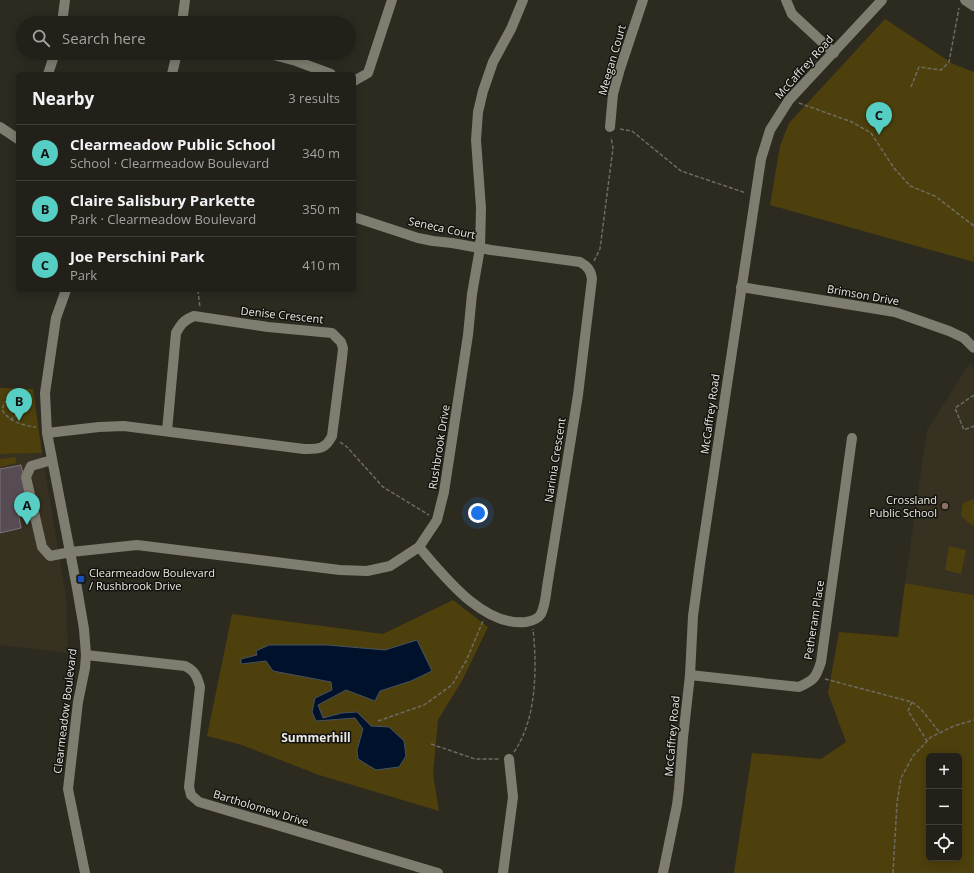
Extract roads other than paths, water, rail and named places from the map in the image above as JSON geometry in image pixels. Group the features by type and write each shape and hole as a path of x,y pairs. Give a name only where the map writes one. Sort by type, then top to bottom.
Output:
{"street":[{"path":"63,16 66,0"},
{"path":"183,16 185,0"},
{"path":"356,80 368,73 392,0"},
{"name":"Rushbrook Drive","path":"70,552 137,545 340,570 366,571 390,566 419,547 438,520 444,492 468,335 472,294 480,248 481,208 476,140 478,112 483,91 493,62 512,29 523,0"},
{"name":"Meegan Court","path":"610,127 613,94 642,0"},
{"path":"786,0 792,14 834,52"},
{"name":"McCaffrey Road","path":"663,873 678,805 690,675 693,616 761,159 770,130 788,100 882,0"},
{"path":"962,3 974,6"},
{"path":"49,72 53,60"},
{"path":"172,72 175,60"},
{"path":"292,60 326,72"},
{"path":"0,127 16,134"},
{"name":"Seneca Court","path":"356,218 418,238 480,248"},
{"name":"Narinia Crescent","path":"419,547 458,589 486,613 518,623 533,621 540,615 547,587 578,395 592,279 587,265 575,260 480,248"},
{"name":"Brimson Drive","path":"741,287 895,312 950,331 964,338 974,348"},
{"name":"Clearmeadow Boulevard","path":"65,292 56,318 45,393 47,433 82,615 86,655 78,702 68,789 85,873"},
{"name":"Denise Crescent","path":"194,316 268,327 332,333 341,342 343,348 332,436 325,446 318,449 304,449 166,431 176,333 181,324 187,319 194,316"},
{"path":"47,433 99,427 124,426 166,431"},
{"name":"Petheram Place","path":"690,675 799,687 809,683 817,675 821,662 852,438"},
{"path":"52,460 31,466 26,477 42,547 50,556 70,552"},
{"name":"Bartholomew Drive","path":"86,655 185,666 192,669 197,675 200,687 189,787 191,795 199,802 438,873"},
{"path":"502,873 513,797 509,759"}],"water":[{"path":"417,640 432,671 411,681 380,691 375,701 346,690 318,705 323,718 342,713 357,712 371,726 389,727 404,741 406,756 399,767 376,770 358,759 357,750 363,729 355,718 316,721 312,712 315,698 332,690 331,682 273,671 266,661 241,664 241,659 257,655 256,651 269,645 327,645 385,650"}],"place":[{"name":"Joe Perschini Park","path":"879,135"},
{"name":"Claire Salisbury Parkette","path":"19,421"},
{"name":"Crossland Public School","path":"945,506"},
{"name":"Clearmeadow Public School","path":"27,525"},
{"name":"Clearmeadow Boulevard / Rushbrook Drive","path":"81,579"}],"district":[{"name":"Summerhill","path":"316,738"}]}
